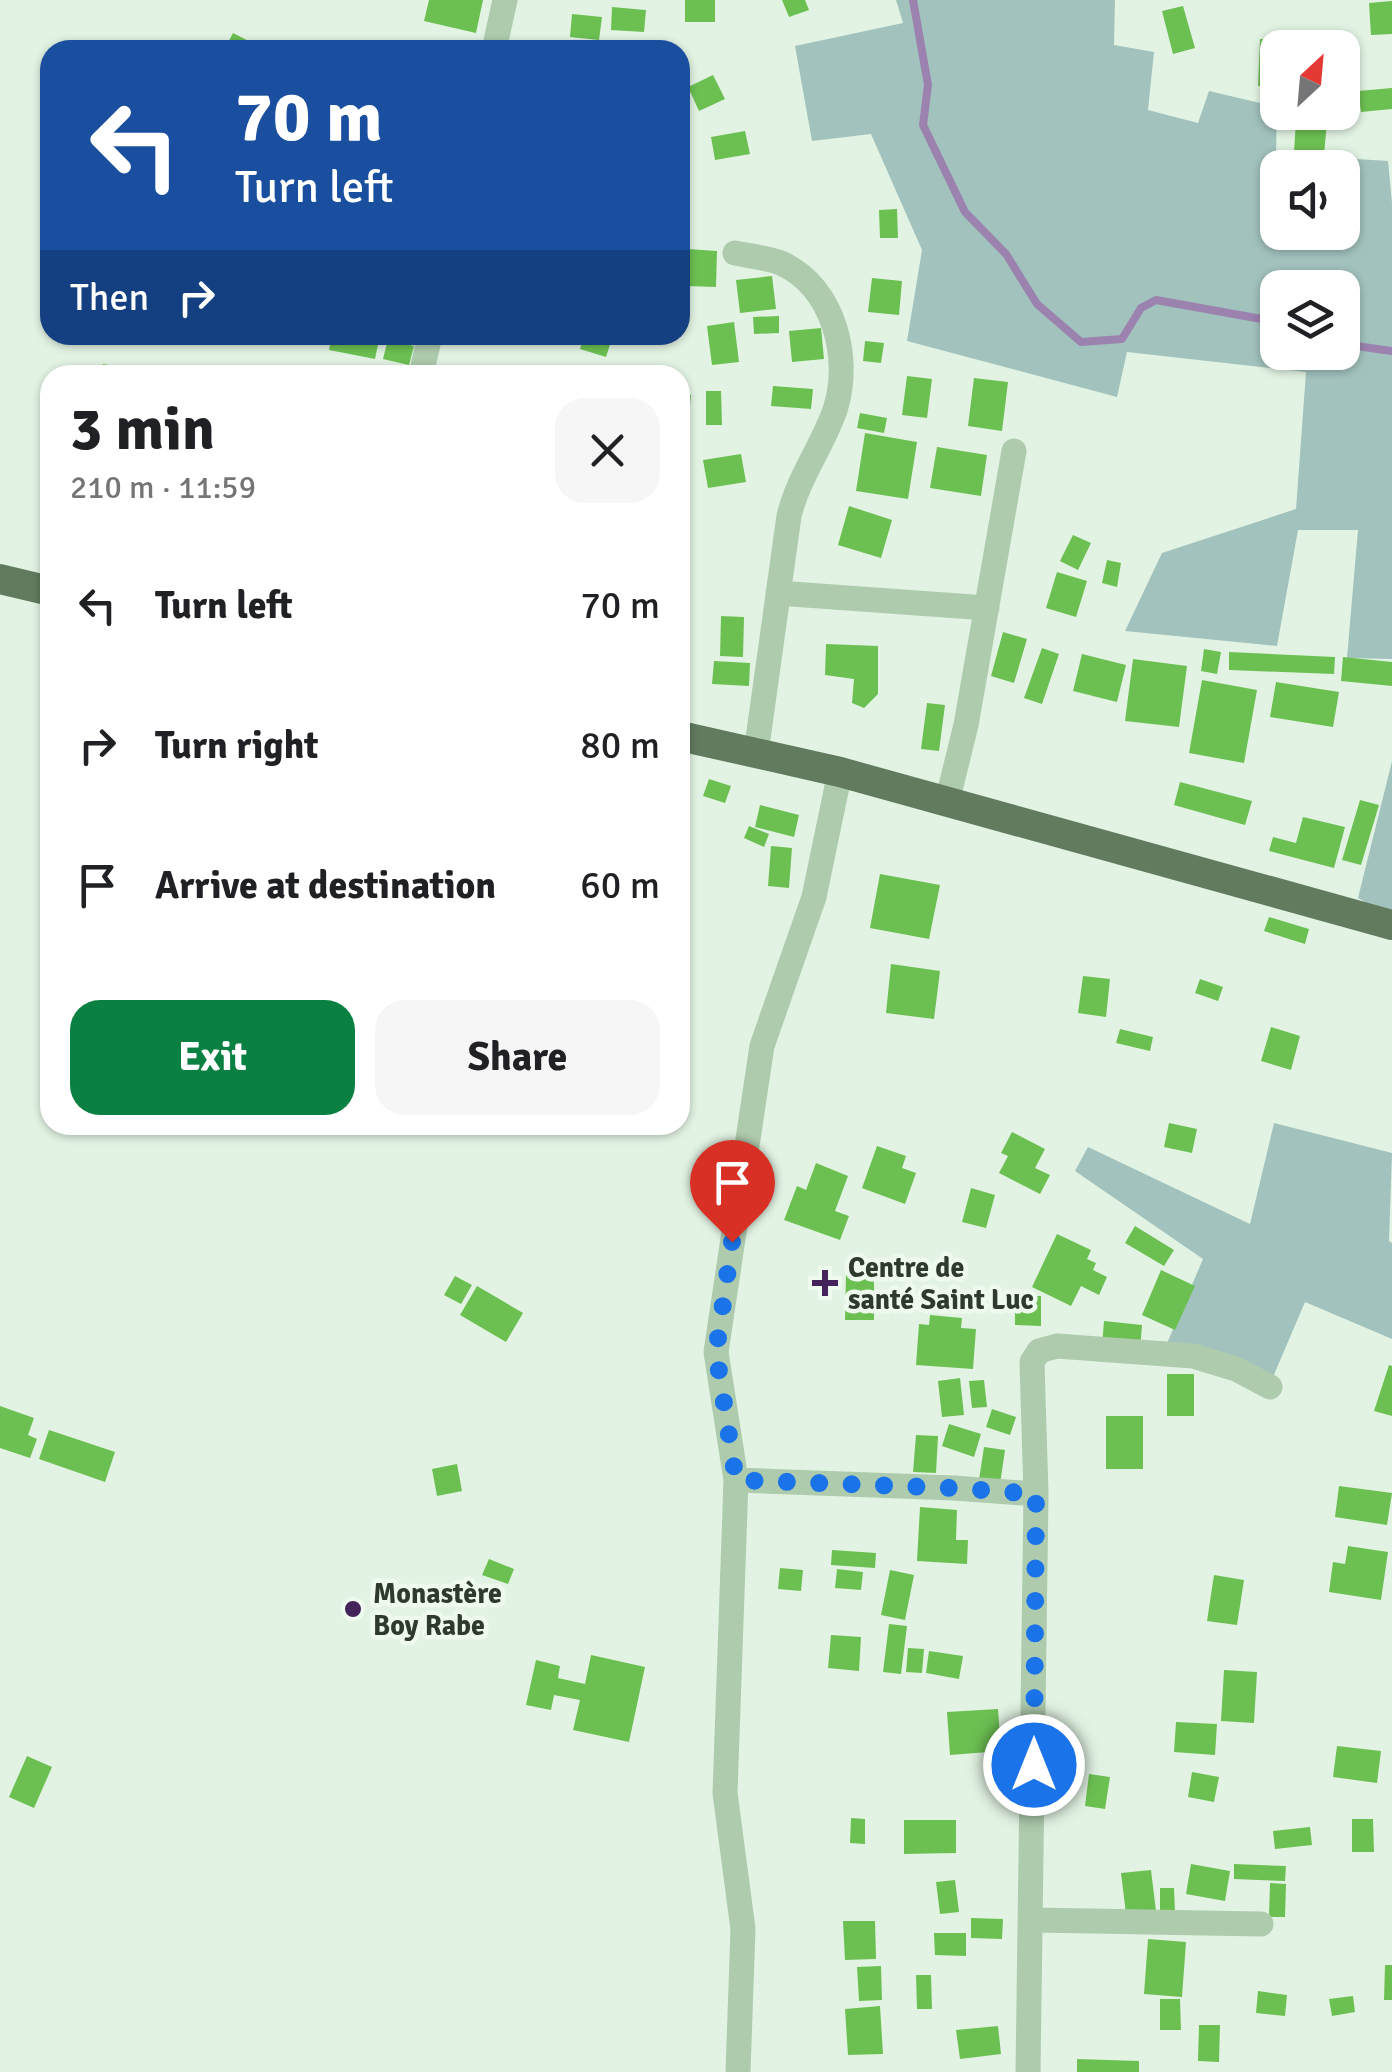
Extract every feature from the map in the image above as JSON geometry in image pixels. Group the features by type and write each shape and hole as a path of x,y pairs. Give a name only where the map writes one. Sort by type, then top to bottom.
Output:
{"main road":[{"path":"0,579 40,589"},
{"path":"690,738 840,772 1392,926"}],"street":[{"path":"496,40 505,0"},
{"path":"736,253 779,262 802,276 827,310 842,352 842,380 836,406 794,493 756,753"},
{"path":"948,802 966,725 1014,451"},
{"path":"778,593 987,608"},
{"path":"738,2072 743,1929 725,1794 736,1480 716,1352 762,1046 814,897 840,772"},
{"path":"1028,2072 1036,1494 1032,1362 1040,1351 1057,1346 1194,1356 1236,1368 1270,1387"},
{"path":"736,1480 1036,1494"},
{"path":"1032,1920 1261,1924"}],"shaded area":[{"path":"896,0 1115,0 1114,45 1154,52 1148,110 1198,123 1209,91 1260,103 1260,130 1277,130 1276,150 1260,150 1260,250 1360,250 1360,159 1388,161 1392,203 1392,659 1347,658 1358,530 1298,530 1277,646 1125,631 1162,553 1296,509 1306,372 1288,370 1360,370 1360,270 1260,270 1260,367 1127,352 1117,397 907,341 922,250 871,134 812,141 795,46 903,23"},
{"path":"1392,761 1392,918 1358,898"},
{"path":"1274,1123 1392,1153 1392,1339 1305,1302 1273,1377 1165,1348 1203,1259 1075,1171 1088,1147 1250,1224"}],"building":[{"path":"429,0 483,0 476,33 424,21"},
{"path":"685,0 715,0 715,22 685,22"},
{"path":"782,0 805,0 809,10 789,17"},
{"path":"1392,1 1392,34 1371,35 1369,3"},
{"path":"1183,6 1195,48 1173,54 1162,11"},
{"path":"612,7 646,10 644,32 611,30"},
{"path":"572,14 602,17 599,40 570,37"},
{"path":"713,75 725,99 699,111 690,86"},
{"path":"1392,88 1392,109 1361,112 1360,91"},
{"path":"1295,130 1326,130 1324,150 1294,150"},
{"path":"745,131 750,154 715,160 711,137"},
{"path":"897,209 898,238 880,238 879,210"},
{"path":"690,249 717,251 716,287 690,286"},
{"path":"772,276 776,309 740,313 736,280"},
{"path":"872,278 902,281 899,315 868,312"},
{"path":"779,316 779,333 754,334 753,317"},
{"path":"734,322 739,362 712,365 707,326"},
{"path":"821,328 824,359 792,362 789,331"},
{"path":"865,341 884,343 881,363 863,361"},
{"path":"330,345 378,345 375,359 329,350"},
{"path":"386,345 414,346 409,365 383,359"},
{"path":"581,345 610,345 606,357 580,349"},
{"path":"907,376 932,379 927,418 902,415"},
{"path":"974,378 1008,382 1002,431 968,426"},
{"path":"773,386 813,389 811,409 771,406"},
{"path":"706,391 721,391 722,425 706,425"},
{"path":"860,413 887,418 884,433 857,428"},
{"path":"865,433 917,442 908,499 856,491"},
{"path":"937,447 987,455 981,496 930,488"},
{"path":"741,454 746,482 708,488 703,460"},
{"path":"849,506 892,520 881,558 838,545"},
{"path":"1073,535 1091,543 1078,570 1060,561"},
{"path":"1107,560 1121,563 1117,587 1102,583"},
{"path":"1057,572 1087,581 1076,617 1046,608"},
{"path":"721,616 744,617 743,657 720,656"},
{"path":"1003,632 1027,639 1014,683 991,676"},
{"path":"826,644 878,646 878,694 864,708 852,703 854,679 825,675"},
{"path":"1042,648 1059,654 1042,704 1024,698"},
{"path":"1204,649 1221,652 1217,674 1201,671"},
{"path":"1229,652 1335,657 1334,674 1229,670"},
{"path":"1082,654 1126,665 1117,702 1073,691"},
{"path":"1343,657 1392,662 1392,686 1341,681"},
{"path":"1133,659 1187,666 1179,727 1125,721"},
{"path":"714,661 750,663 749,686 712,684"},
{"path":"1202,680 1257,690 1244,763 1189,753"},
{"path":"1276,682 1339,692 1333,727 1270,717"},
{"path":"927,703 945,705 939,751 921,749"},
{"path":"709,779 731,786 725,803 703,796"},
{"path":"1180,782 1252,801 1245,825 1174,805"},
{"path":"1360,800 1379,805 1361,865 1342,860"},
{"path":"760,805 799,815 794,837 755,827"},
{"path":"1303,817 1345,827 1334,868 1269,851 1273,837 1296,843"},
{"path":"749,826 769,834 764,847 744,838"},
{"path":"771,846 792,848 789,888 768,886"},
{"path":"880,874 940,885 929,939 870,928"},
{"path":"1269,917 1309,929 1305,944 1264,931"},
{"path":"891,964 940,971 934,1019 886,1013"},
{"path":"1083,976 1110,979 1106,1017 1078,1013"},
{"path":"1200,979 1223,987 1218,1001 1195,993"},
{"path":"1271,1027 1300,1036 1291,1070 1261,1061"},
{"path":"1120,1029 1153,1037 1150,1051 1116,1043"},
{"path":"1169,1123 1197,1129 1192,1153 1164,1147"},
{"path":"1012,1132 1045,1149 1035,1168 1050,1175 1040,1194 999,1173 1008,1156 1001,1153"},
{"path":"877,1146 906,1156 902,1168 916,1173 905,1204 862,1188"},
{"path":"816,1163 848,1176 835,1211 849,1216 840,1240 784,1220 797,1186 806,1190"},
{"path":"971,1188 995,1195 986,1228 962,1222"},
{"path":"1135,1226 1174,1250 1164,1266 1125,1243"},
{"path":"1057,1234 1091,1250 1087,1259 1096,1263 1093,1270 1107,1277 1099,1295 1081,1286 1071,1306 1032,1287"},
{"path":"1161,1270 1195,1286 1175,1330 1142,1315"},
{"path":"846,1274 874,1275 874,1320 845,1320"},
{"path":"455,1276 472,1285 461,1304 444,1295"},
{"path":"477,1286 523,1313 506,1342 460,1315"},
{"path":"1015,1296 1041,1296 1041,1326 1015,1325"},
{"path":"930,1315 962,1318 961,1328 976,1329 973,1369 916,1365 919,1324 929,1325"},
{"path":"1104,1321 1142,1325 1140,1350 1102,1346"},
{"path":"1389,1365 1392,1366 1392,1416 1374,1411"},
{"path":"1167,1374 1194,1374 1194,1416 1167,1416"},
{"path":"960,1378 964,1415 942,1417 938,1381"},
{"path":"984,1380 987,1407 972,1408 969,1381"},
{"path":"0,1406 34,1418 28,1435 37,1439 30,1458 0,1448"},
{"path":"992,1409 1016,1417 1010,1435 986,1427"},
{"path":"1106,1416 1143,1416 1143,1469 1106,1469"},
{"path":"949,1424 981,1434 974,1457 942,1446"},
{"path":"49,1430 115,1452 105,1482 39,1459"},
{"path":"916,1435 938,1436 936,1473 913,1472"},
{"path":"984,1447 1005,1450 1000,1484 979,1480"},
{"path":"457,1464 462,1491 437,1496 432,1469"},
{"path":"1339,1486 1392,1493 1387,1525 1335,1517"},
{"path":"920,1507 957,1510 956,1540 968,1540 967,1564 917,1561"},
{"path":"1348,1546 1388,1552 1381,1600 1329,1592 1333,1562 1345,1564"},
{"path":"832,1550 876,1553 875,1568 831,1565"},
{"path":"489,1559 514,1569 508,1584 482,1575"},
{"path":"780,1568 803,1570 801,1591 778,1589"},
{"path":"837,1569 863,1572 861,1590 835,1588"},
{"path":"890,1570 914,1575 905,1620 881,1615"},
{"path":"1214,1575 1244,1580 1237,1625 1207,1621"},
{"path":"889,1624 907,1626 901,1674 883,1672"},
{"path":"831,1635 861,1637 859,1671 828,1668"},
{"path":"908,1648 924,1649 922,1673 906,1672"},
{"path":"929,1651 963,1656 959,1679 926,1673"},
{"path":"591,1655 645,1667 629,1742 573,1730 580,1700 554,1695 551,1710 526,1705 536,1660 560,1666 558,1678 585,1684"},
{"path":"1224,1670 1257,1672 1254,1723 1221,1721"},
{"path":"998,1709 1001,1751 950,1755 947,1712"},
{"path":"1176,1722 1217,1724 1215,1755 1174,1752"},
{"path":"1337,1746 1381,1751 1377,1783 1333,1777"},
{"path":"27,1756 52,1767 34,1808 9,1797"},
{"path":"1192,1772 1219,1777 1214,1802 1188,1797"},
{"path":"1089,1774 1110,1777 1105,1809 1085,1806"},
{"path":"851,1818 865,1819 865,1844 850,1843"},
{"path":"1352,1819 1373,1819 1374,1852 1352,1852"},
{"path":"904,1820 956,1820 956,1853 904,1854"},
{"path":"1310,1827 1312,1845 1275,1849 1273,1831"},
{"path":"1191,1864 1230,1871 1225,1901 1186,1894"},
{"path":"1234,1864 1286,1866 1285,1881 1234,1879"},
{"path":"1151,1870 1156,1911 1126,1914 1121,1873"},
{"path":"955,1880 959,1912 940,1914 936,1882"},
{"path":"1270,1883 1286,1884 1285,1917 1269,1917"},
{"path":"1160,1888 1174,1888 1175,1913 1160,1913"},
{"path":"971,1918 1003,1919 1002,1939 971,1938"},
{"path":"843,1921 875,1921 876,1959 845,1960"},
{"path":"934,1933 966,1933 966,1956 935,1955"},
{"path":"1148,1939 1186,1942 1182,1997 1144,1994"},
{"path":"1385,1965 1392,1965 1392,2000 1384,2000"},
{"path":"881,1966 882,2000 859,2001 857,1967"},
{"path":"916,1975 931,1975 932,2009 917,2009"},
{"path":"1258,1991 1287,1995 1285,2016 1256,2013"},
{"path":"1353,1996 1355,2012 1332,2016 1329,1999"},
{"path":"1160,1999 1180,1999 1181,2030 1160,2030"},
{"path":"880,2006 883,2054 848,2055 845,2009"},
{"path":"1199,2025 1220,2025 1219,2062 1198,2061"},
{"path":"998,2026 1001,2054 960,2059 956,2030"},
{"path":"1077,2059 1139,2061 1139,2072 1077,2072"}],"waterway":[{"path":"913,0 928,85 923,125 965,212 1006,254 1037,304 1081,342 1122,339 1141,308 1156,300 1260,319"},
{"path":"1360,347 1392,351"}],"place":[{"name":"Centre de santé Saint Luc","path":"825,1283"},
{"name":"Monastère Boy Rabe","path":"353,1609"}],"route":[{"path":"732,1242 716,1352 736,1480 1036,1494 1034,1765"}]}
